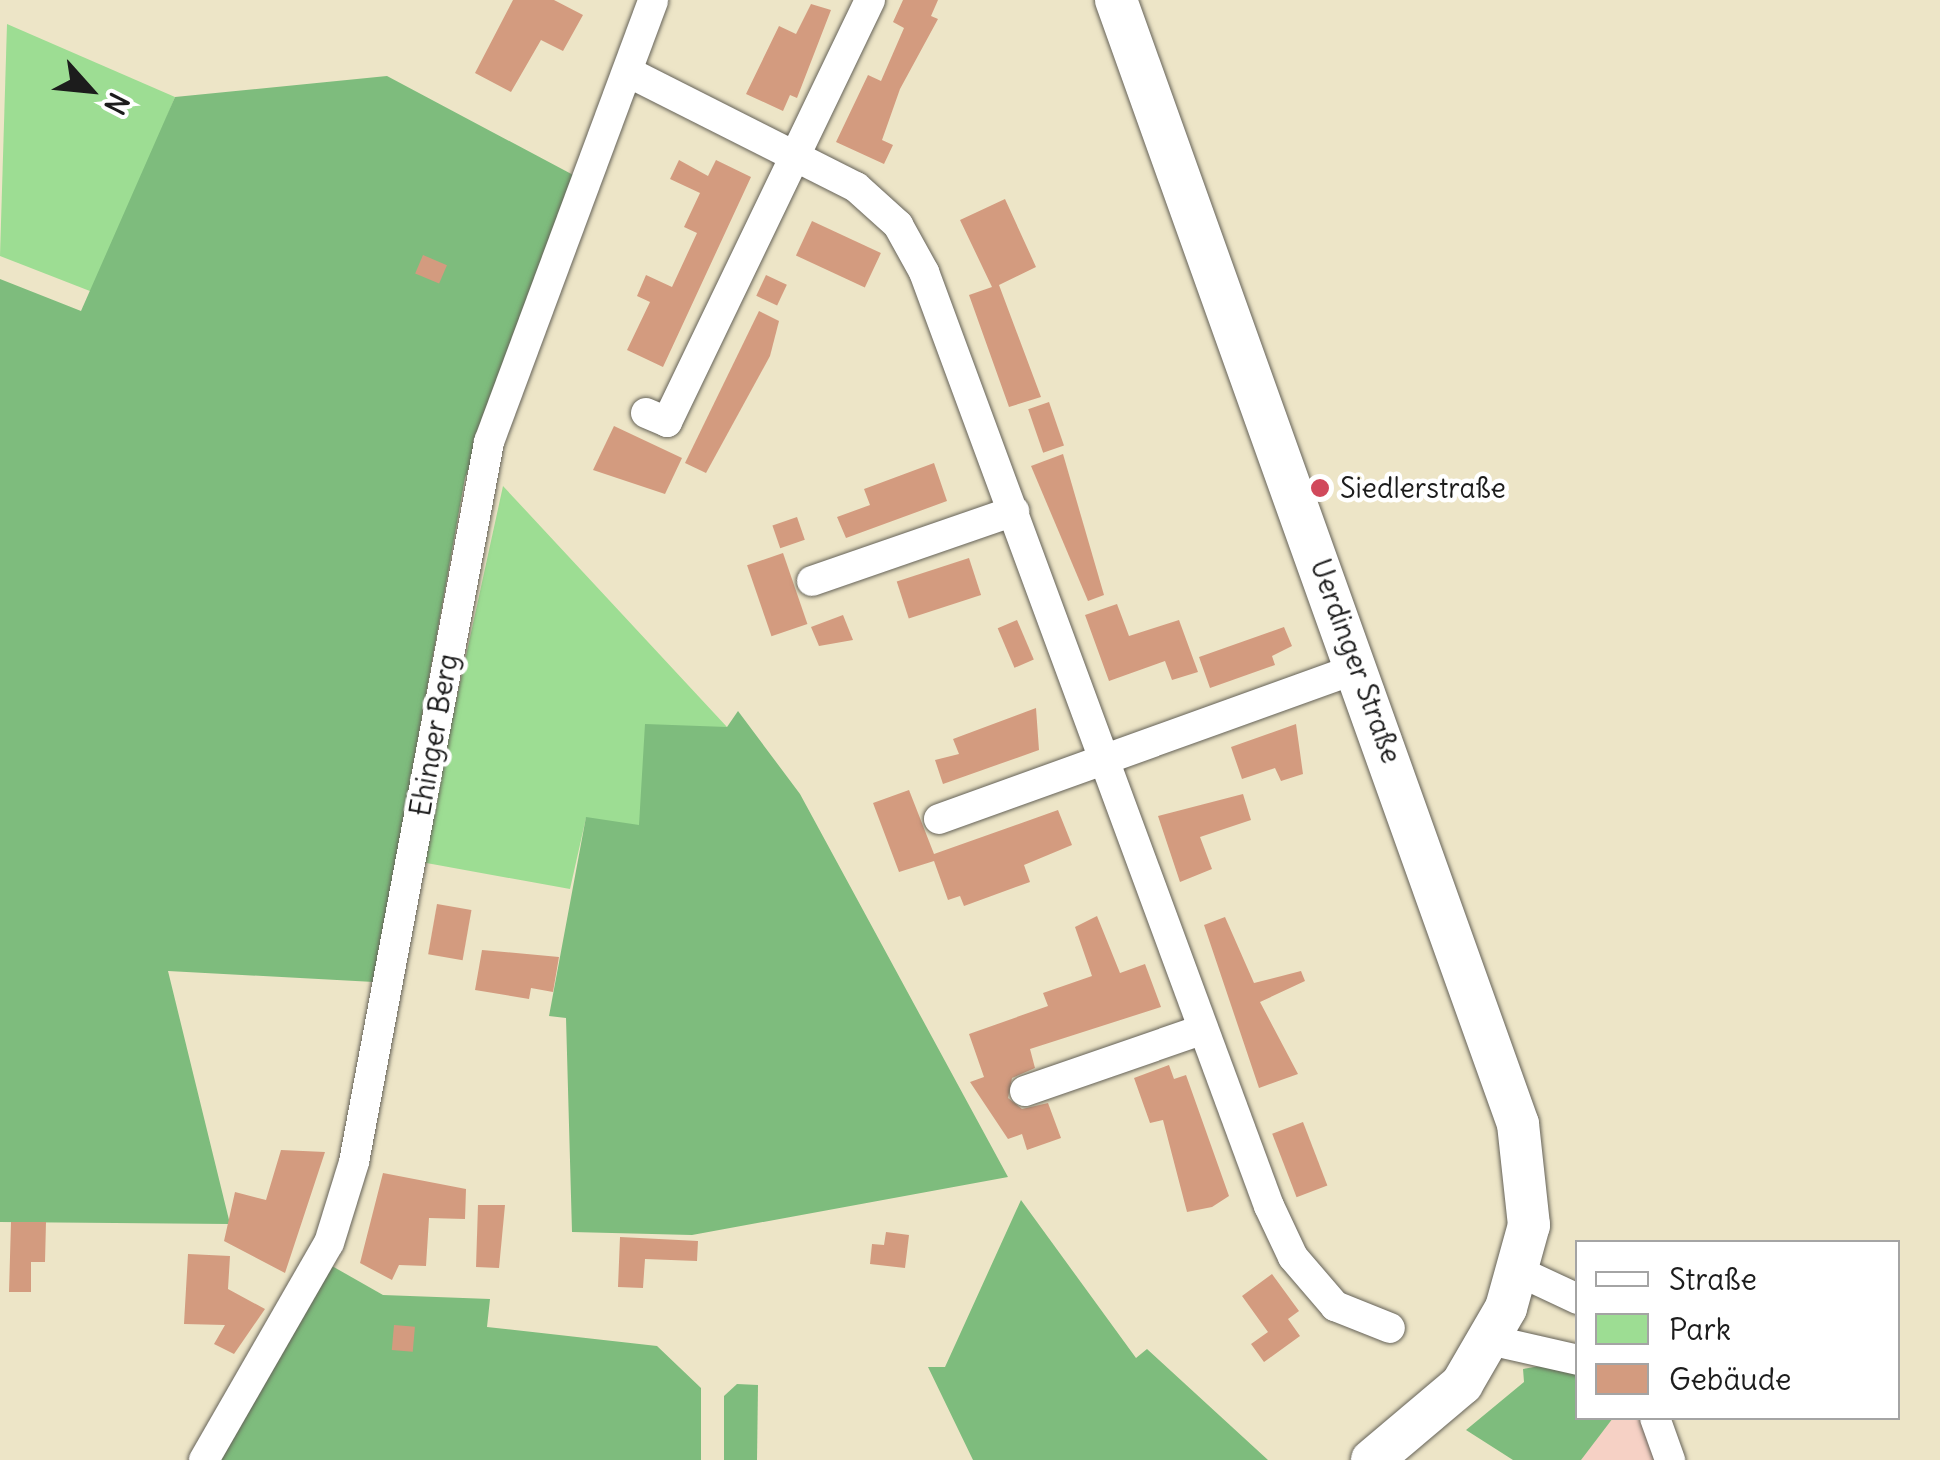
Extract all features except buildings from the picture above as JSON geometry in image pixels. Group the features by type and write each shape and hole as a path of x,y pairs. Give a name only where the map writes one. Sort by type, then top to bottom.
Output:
{"main road":[{"name":"Uerdinger Straße","path":"1116,0 1506,1074 1527,1176 1520,1272 1490,1340 1424,1424 1372,1460"}],"street":[{"name":"Ehinger Berg","path":"204,1460 329,1243 354,1162 489,442 632,74 653,0"},
{"path":"646,413 668,422 870,0"},
{"path":"632,74 856,187 898,225 1014,510 1201,1030 1293,1257 1335,1306 1390,1328"},
{"path":"812,581 1014,510"},
{"path":"939,819 1106,764 1359,668"},
{"path":"1025,1091 1201,1030"},
{"path":"1520,1272 1575,1298"},
{"path":"1490,1340 1575,1359"},
{"path":"1656,1420 1670,1460"}],"shaded area":[{"path":"1611,1420 1641,1420 1655,1460 1580,1460"}],"green space":[{"path":"7,24 175,97 95,293 0,256"},
{"path":"387,76 577,177 465,478 374,982 168,971 230,1224 0,1222 0,279 81,311 175,97"},
{"path":"503,486 727,727 640,826 586,818 570,889 421,862"},
{"path":"738,711 800,794 1008,1177 692,1235 572,1232 566,1018 549,1016 586,817 639,825 645,724 727,727"},
{"path":"1021,1200 1136,1358 1147,1349 1268,1460 973,1460 928,1367 945,1367"},
{"path":"332,1266 383,1295 490,1299 487,1327 657,1346 701,1388 701,1460 214,1460"},
{"path":"1575,1368 1575,1420 1611,1420 1581,1460 1513,1460 1466,1430 1524,1382 1523,1369"},
{"path":"737,1384 758,1385 757,1460 724,1460 724,1396"}],"place":[{"name":"Siedlerstraße","path":"1320,488"}]}
